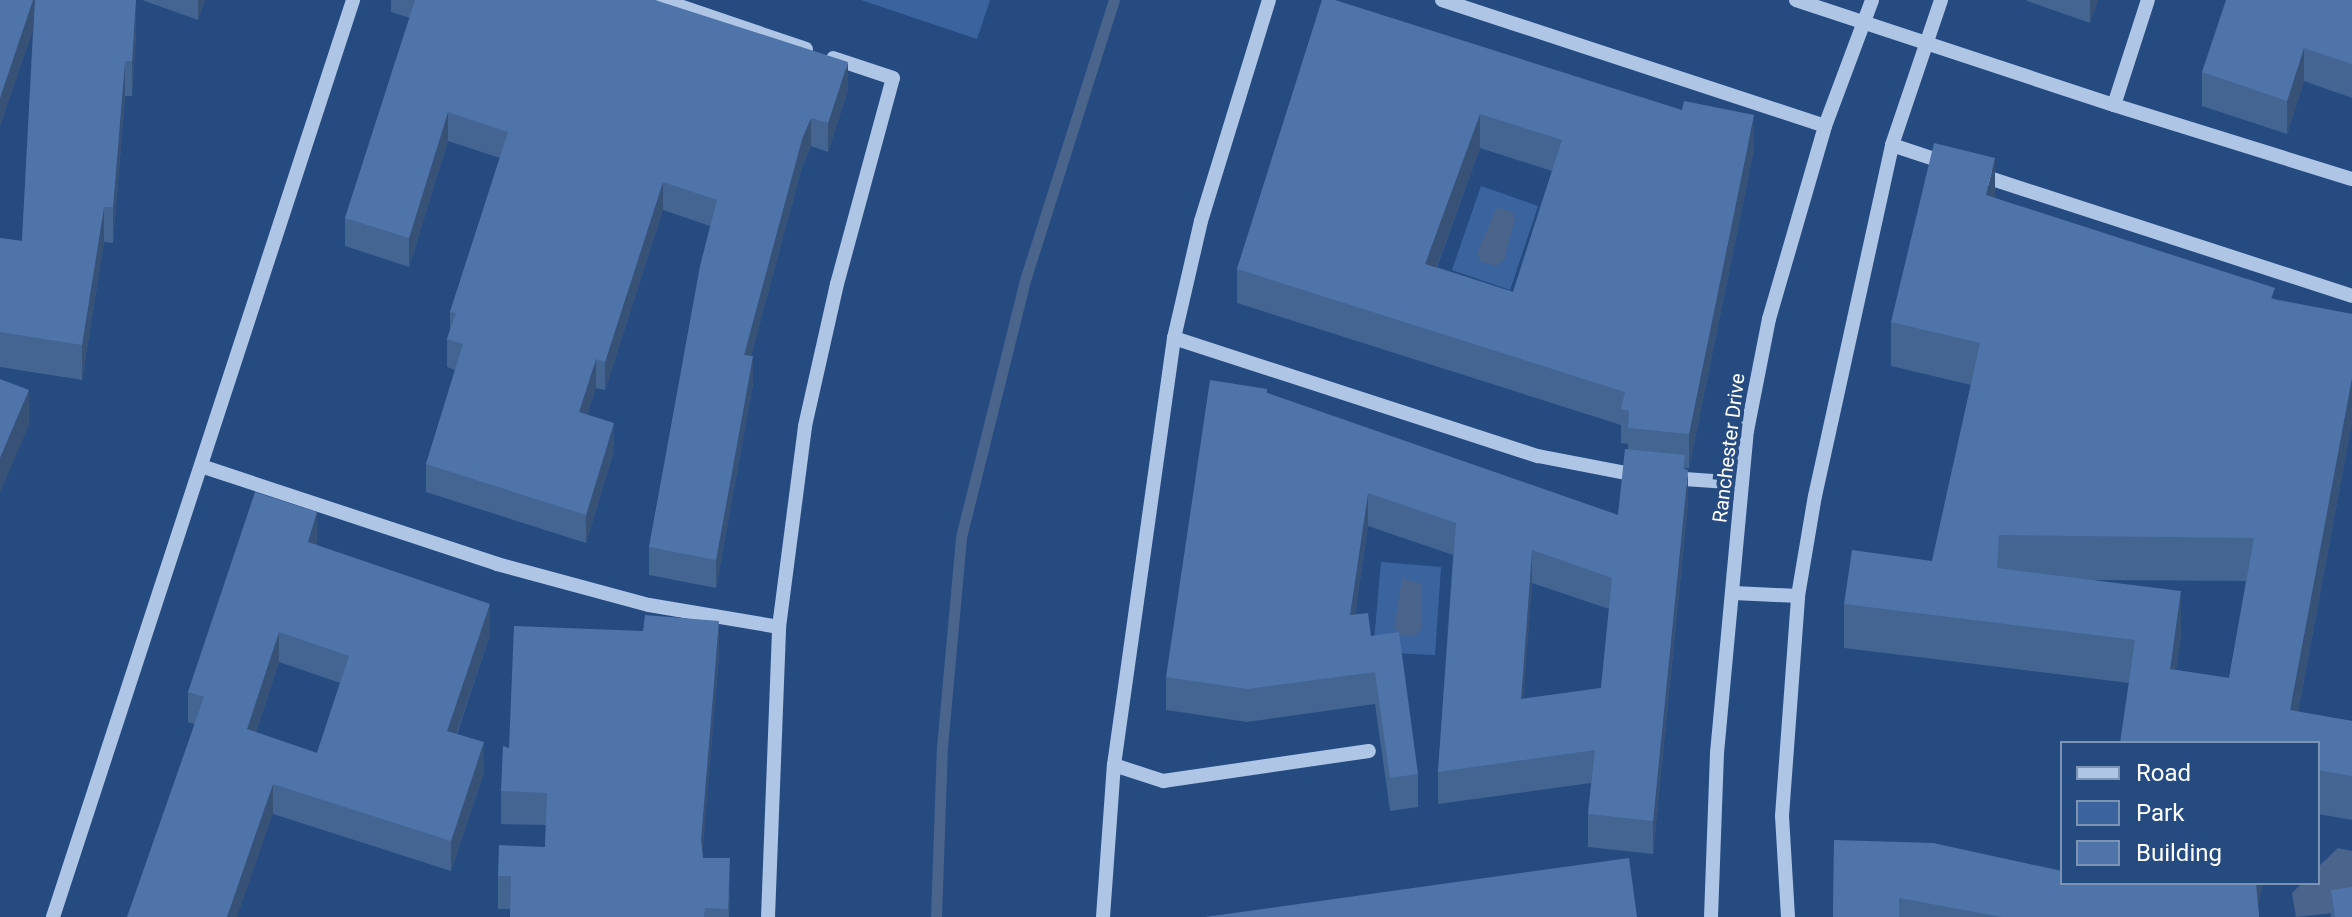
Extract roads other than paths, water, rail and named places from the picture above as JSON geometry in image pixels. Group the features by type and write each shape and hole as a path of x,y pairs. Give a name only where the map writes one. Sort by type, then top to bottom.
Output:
{"street":[{"path":"53,917 353,0"},
{"path":"662,0 893,78 837,284 805,426 779,627 768,917"},
{"path":"1103,917 1114,765 1174,338 1201,221 1269,0"},
{"path":"1442,0 1825,126"},
{"path":"1796,0 2114,105 2352,179"},
{"name":"Ranchester Drive","path":"1711,917 1717,753 1742,483 1769,319 1825,126 1872,0"},
{"path":"1788,917 1782,816 1798,596 1840,366 1892,145 1941,0"},
{"path":"2114,105 2148,0"},
{"path":"1892,145 2352,296"},
{"path":"1174,338 1583,468 1742,483"},
{"path":"201,466 512,568 649,605 779,627"},
{"path":"1734,593 1798,596"},
{"path":"1114,765 1163,781 1369,751"}],"waterway":[{"path":"936,917 942,747 961,537 1026,277 1114,0"}]}
